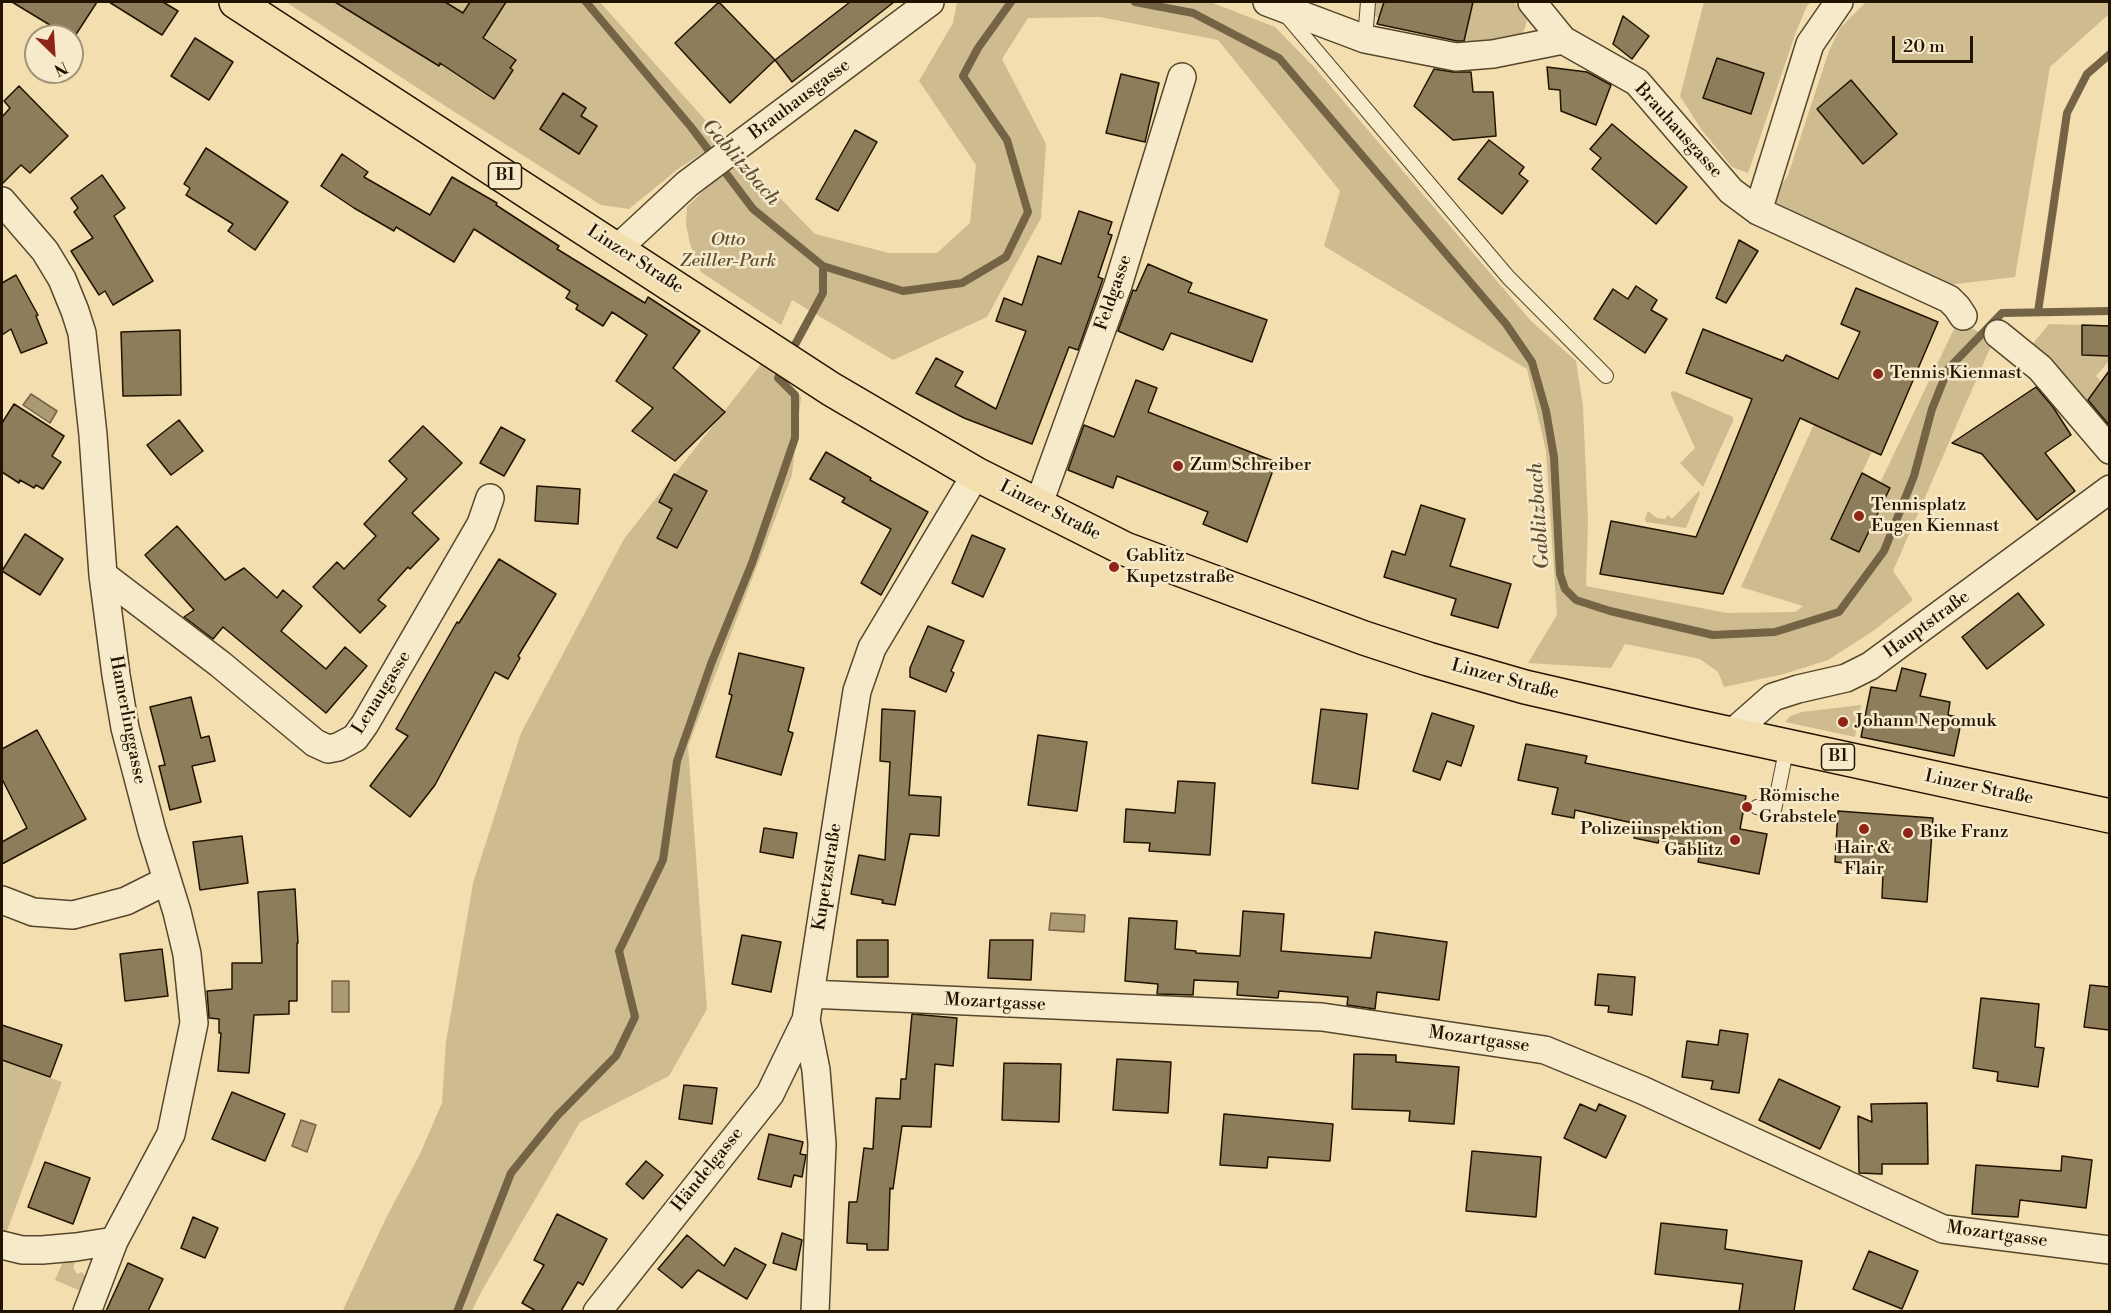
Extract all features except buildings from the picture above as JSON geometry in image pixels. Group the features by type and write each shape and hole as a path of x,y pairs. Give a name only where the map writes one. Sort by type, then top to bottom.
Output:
{"main road":[{"name":"Linzer Straße","path":"236,2 831,389 976,474 1125,549 1364,638 1525,687 2109,816"}],"street":[{"name":"Brauhausgasse","path":"617,249 687,184 930,2"},
{"path":"1273,4 1365,39 1456,57 1493,54 1563,40 1532,2"},
{"path":"1758,211 1810,44 1839,2"},
{"name":"Brauhausgasse","path":"1563,40 1637,82 1731,191 1758,211 1949,299 1963,316"},
{"name":"Feldgasse","path":"1038,506 1118,285 1182,77"},
{"name":"Hamerlinggasse","path":"2,201 30,232 62,279 82,333 93,435 103,575 125,728 187,954 194,1023 171,1134 114,1241 87,1311"},
{"path":"1998,334 2040,368 2109,450"},
{"name":"Kupetzstraße","path":"815,1311 822,1144 808,1007 857,691 872,648 976,474"},
{"name":"Hauptstraße","path":"1731,734 1773,697 1845,678 1870,666 2109,489"},
{"name":"Lenaugasse","path":"103,575 220,664 315,743 328,749 339,747 355,738 365,724 481,524 490,498"},
{"path":"2,900 33,912 73,915 126,901 166,881"},
{"name":"Mozartgasse","path":"808,1007 1322,1017 1545,1050 1642,1090 1943,1229 2109,1250"},
{"name":"Händelgasse","path":"597,1311 770,1094 808,1007"},
{"path":"2,1245 22,1251 76,1247 114,1241"}],"lane":[{"path":"1365,39 1368,2"},
{"path":"1273,4 1508,277 1606,376"},
{"path":"1757,807 1774,810 1787,746"}],"green space":[{"path":"286,2 600,2 723,140 678,169 629,209 601,205"},
{"name":"Otto Zeiller-Park","path":"957,2 1210,2 1275,27 1315,68 1531,321 1576,361 1583,406 1588,520 1586,586 1727,613 1795,612 1803,606 1741,587 1814,424 1872,451 1831,539 1859,552 1890,489 1880,483 1953,331 1958,324 1964,325 1994,339 1893,571 1913,600 1873,631 1828,660 1784,674 1724,687 1718,672 1700,659 1625,644 1611,668 1528,663 1557,615 1546,451 1527,369 1324,246 1340,191 1218,40 1100,17 1028,18 1002,59 1046,144 1041,218 987,317 893,360 792,300 781,325 701,272 690,244 686,225 687,207 709,185 744,161 815,234 889,253 937,253 970,223 976,165 919,81 953,23"},
{"path":"1374,2 1514,2 1527,19 1520,38 1480,45 1377,24 1379,18 1374,16"},
{"path":"1704,2 1811,2 1796,32 1748,173 1732,167 1701,129 1680,96"},
{"path":"1866,2 2109,2 2109,14 2050,67 2015,277 1939,286 1780,210 1774,197 1788,175 1829,51 1840,28"},
{"path":"2049,324 2082,325 2082,354 2109,356 2109,361 2096,376 2102,382 2087,401 2030,347"},
{"path":"762,363 801,397 792,475 688,746 707,1009 669,1076 580,1122 472,1311 342,1312 386,1218 419,1156 442,1103 446,1042 473,883 521,733 624,539"},
{"path":"1674,391 1733,417 1703,487 1680,463 1695,448 1671,395"},
{"path":"1699,491 1686,528 1646,522 1648,511 1657,518 1665,519 1668,515 1672,519"},
{"path":"1861,705 1855,737 1785,722 1790,716 1802,712"},
{"path":"2,1061 62,1082 5,1236 2,1234"},
{"path":"63,1262 75,1263 73,1267 77,1274 82,1272 85,1276 83,1292 55,1280"}],"shaded area":[{"path":"31,394 57,411 50,423 23,405"},
{"path":"1051,913 1085,915 1084,932 1049,930"},
{"path":"332,981 349,981 349,1012 332,1012"},
{"path":"301,1120 316,1125 307,1152 292,1146"}],"waterway":[{"name":"Gablitzbach","path":"586,2 691,127 753,209 823,266 903,291 962,283 1006,257 1028,212 1007,140 963,76 978,48 1011,2"},
{"name":"Gablitzbach","path":"1135,2 1193,13 1279,58 1506,324 1532,362 1546,411 1554,457 1560,574 1565,589 1576,600 1610,611 1713,635 1775,632 1839,612 1884,551 1914,476 1932,409 1948,369 2002,313 2110,311"},
{"path":"2038,312 2067,113 2087,74 2110,54"},
{"path":"790,354 823,293 823,266"},
{"path":"457,1312 511,1173 557,1116 616,1056 635,1017 619,951 663,860 677,761 711,664 752,563 795,438 795,395 778,378 784,366"}],"place":[{"name":"Tennis Kiennast","path":"1878,374"},
{"name":"Zum Schreiber","path":"1178,466"},
{"name":"Tennisplatz Eugen Kiennast","path":"1859,516"},
{"name":"Gablitz Kupetzstraße","path":"1114,567"},
{"name":"Johann Nepomuk","path":"1843,722"},
{"name":"Römische Grabstele","path":"1747,807"},
{"name":"Hair & Flair","path":"1864,829"},
{"name":"Bike Franz","path":"1908,833"},
{"name":"Polizeiinspektion Gablitz","path":"1735,840"}]}
